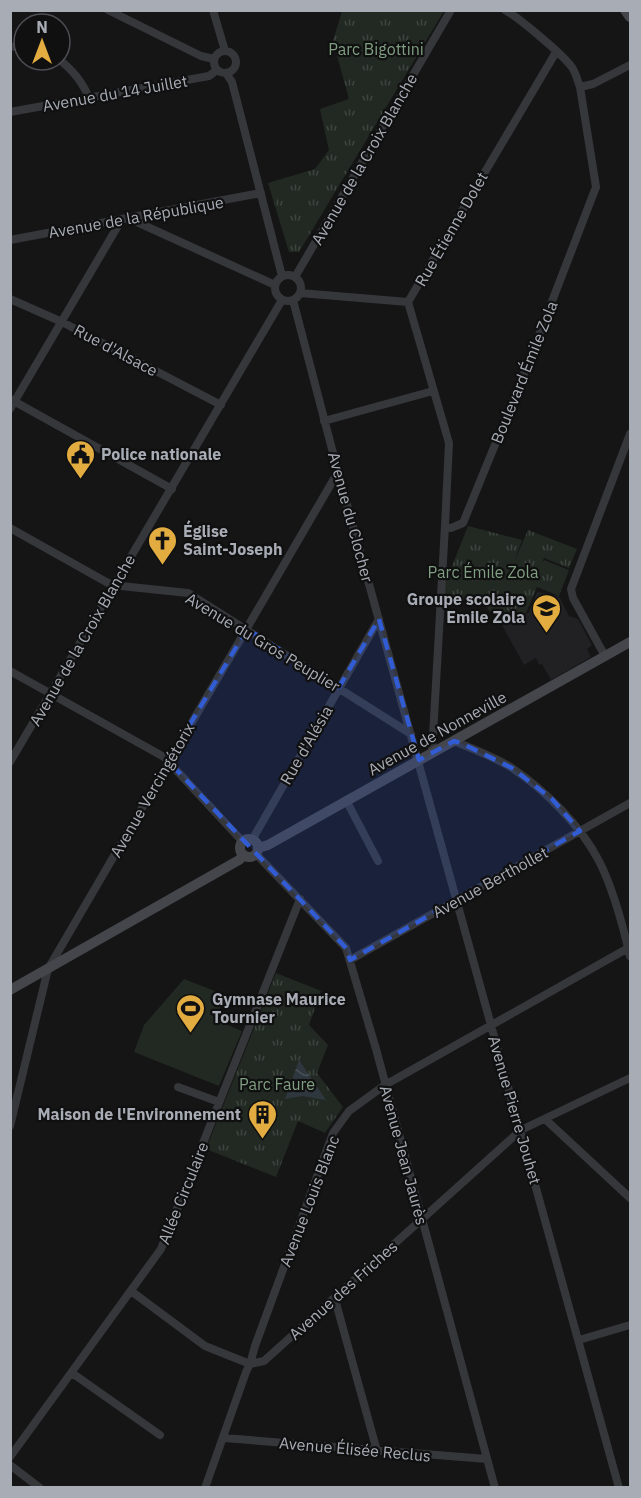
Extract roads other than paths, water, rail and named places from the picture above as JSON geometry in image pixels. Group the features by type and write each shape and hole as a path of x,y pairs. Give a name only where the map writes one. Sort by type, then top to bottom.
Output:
{"street":[{"path":"108,10 201,56 214,59"},
{"path":"213,10 225,51 235,59 234,66 226,73"},
{"name":"Avenue de la Croix Blanche","path":"295,277 450,10"},
{"name":"Boulevard Émile Zola","path":"445,526 451,528 463,523 526,369 596,187 580,87 575,73 570,64 505,10"},
{"path":"625,10 630,17"},
{"path":"214,59 225,51"},
{"name":"Rue Étienne Dolet","path":"445,526 449,444 408,302 556,52"},
{"path":"214,59 217,70 226,73 232,82 282,276"},
{"path":"580,87 593,84 630,65"},
{"path":"72,70 89,98"},
{"name":"Avenue du 14 Juillet","path":"10,112 209,76 217,70"},
{"name":"Avenue de la République","path":"10,240 261,193"},
{"path":"172,489 12,403 125,219 275,285"},
{"path":"282,276 295,277 300,284 300,293 293,300 282,300 276,293 275,285 282,276"},
{"path":"300,293 408,302"},
{"name":"Rue d'Alsace","path":"10,299 62,322 221,405"},
{"name":"Avenue de la Croix Blanche","path":"10,762 282,300"},
{"name":"Avenue du Clocher","path":"293,300 324,421 411,734"},
{"path":"324,421 433,391"},
{"path":"605,656 573,598 571,589 630,434"},
{"name":"Avenue Vercingétorix","path":"10,1125 48,969 338,472"},
{"path":"432,753 445,526"},
{"name":"Avenue du Gros Peuplier","path":"10,528 114,585 188,593 247,628 411,734"},
{"name":"Rue d'Alésia","path":"251,848 379,619"},
{"name":"Avenue de Nonneville","path":"10,990 240,860 251,848 268,845 630,642"},
{"name":"Avenue Jean Jaurès","path":"10,671 168,761 346,948 495,1488"},
{"name":"Avenue Pierre Jouhet","path":"411,734 619,1488"},
{"path":"454,741 512,768 552,799 580,831 599,861 630,951"},
{"path":"346,801 378,861"},
{"name":"Avenue Berthollet","path":"350,960 630,803"},
{"name":"Allée Circulaire","path":"10,1457 160,1249 300,899"},
{"name":"Avenue Louis Blanc","path":"250,1364 333,1133 350,1110 385,1084 630,951"},
{"name":"Avenue des Friches","path":"250,1364 264,1361 521,1130 630,1078"},
{"path":"178,1087 219,1102"},
{"path":"545,1119 630,1198"},
{"path":"131,1291 205,1346 250,1364 205,1488"},
{"path":"333,1299 377,1451"},
{"path":"579,1340 630,1325"},
{"path":"72,1373 160,1436"},
{"name":"Avenue Élisée Reclus","path":"224,1438 487,1459"},
{"path":"10,1465 40,1488"}],"water":[{"path":"299,1060 326,1100 302,1096 285,1099"}],"place":[{"name":"Police nationale","path":"80,480"},
{"name":"Église Saint-Joseph","path":"162,566"},
{"name":"Groupe scolaire Emile Zola","path":"546,634"},
{"name":"Gymnase Maurice Tournier","path":"191,1034"},
{"name":"Maison de l'Environnement","path":"262,1140"}],"park label":[{"name":"Parc Bigottini","path":"376,49"},
{"name":"Parc Émile Zola","path":"483,572"},
{"name":"Parc Faure","path":"277,1084"}]}
